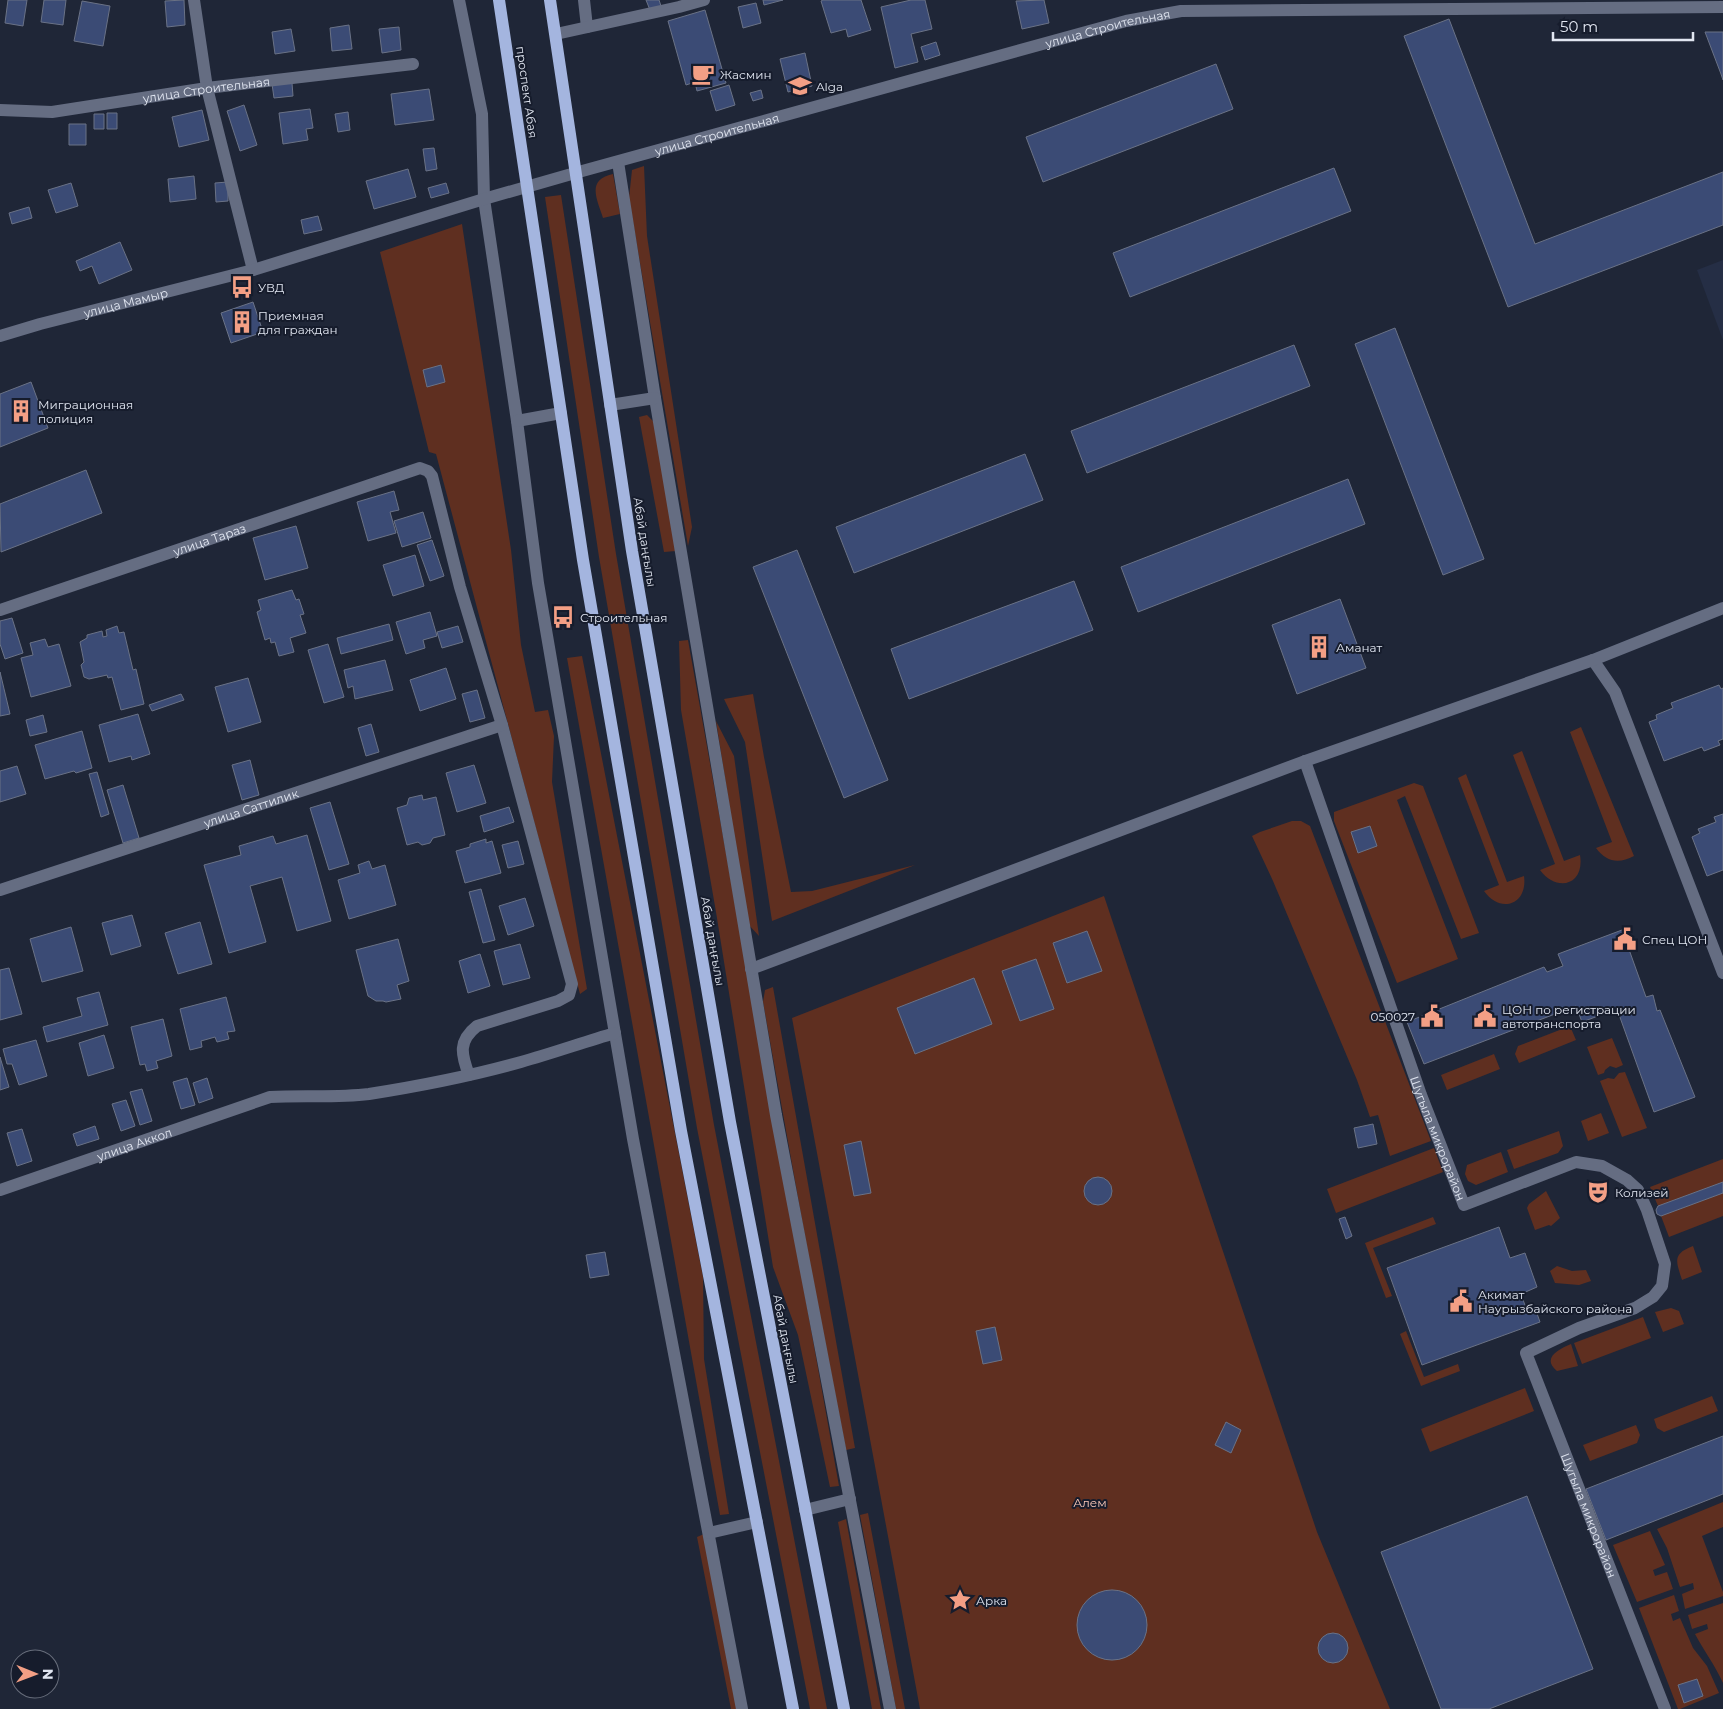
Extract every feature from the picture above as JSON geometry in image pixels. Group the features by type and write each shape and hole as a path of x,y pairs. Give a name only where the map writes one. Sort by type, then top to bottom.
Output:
{"main road":[{"name":"проспект Абая","path":"499,0 584,569 680,1131 793,1709"},
{"path":"550,0 575,174"},
{"name":"Абай даңғылы","path":"575,174 634,561 728,1112 844,1709"}],"street":[{"path":"194,0 207,88 253,270"},
{"path":"460,0 482,114 484,199 517,421 538,583 634,1138 742,1709"},
{"path":"584,0 588,27"},
{"path":"556,34 679,8 704,0"},
{"name":"улица Строительная","path":"484,199 1126,22 1181,11 1708,4 1723,7"},
{"name":"улица Строительная","path":"0,110 52,112 207,88 413,64"},
{"path":"618,162 655,398 776,1115 890,1709"},
{"name":"улица Мамыр","path":"0,336 40,324 253,270 484,199"},
{"path":"610,405 655,398"},
{"path":"517,421 560,413"},
{"name":"улица Тараз","path":"0,610 420,468 428,471 432,476 460,587 502,725"},
{"path":"751,969 1305,761 1593,660 1723,608"},
{"path":"1593,660 1615,692 1723,973"},
{"path":"469,1075 462,1059 464,1043 468,1032 477,1026 558,1001 569,995 572,984 502,725"},
{"name":"улица Саттилик","path":"0,890 502,725"},
{"name":"Шугыла микрорайон","path":"1305,761 1421,1095 1464,1205 1576,1162 1602,1166 1627,1180 1638,1190 1647,1210 1665,1264 1662,1286 1653,1298 1635,1308 1579,1328 1526,1353 1664,1709"},
{"name":"улица Аккол","path":"0,1190 270,1097 353,1095 469,1075 521,1062 615,1033"},
{"path":"805,1510 850,1499"},
{"path":"709,1534 756,1522"}],"shaded area":[{"path":"1723,260 1723,340 1697,270"}],"green space":[{"path":"644,166 647,236 692,527 688,546 629,198 632,170"},
{"path":"613,174 620,214 603,218 596,197 596,186 599,181"},
{"path":"561,195 616,554 714,1125 827,1709 810,1709 697,1128 599,557 545,197"},
{"path":"462,224 511,550 521,645 535,712 548,710 554,736 552,782 587,989 580,994 436,454 429,452 380,252"},
{"path":"647,415 654,422 676,551 664,552 639,417"},
{"path":"688,640 839,1486 830,1487 798,1335 773,1267 716,912 681,710 679,641"},
{"path":"582,656 703,1277 704,1359 729,1514 720,1515 567,658"},
{"path":"753,694 791,892 812,891 915,865 772,921 745,742 724,699"},
{"path":"716,721 734,756 759,936 748,924"},
{"path":"1581,727 1634,856 1628,859 1618,861 1608,859 1596,848 1612,842 1570,732"},
{"path":"1522,751 1564,861 1580,855 1578,873 1574,879 1568,882 1554,882 1540,870 1555,864 1513,755"},
{"path":"1466,774 1507,882 1524,876 1522,894 1512,903 1498,902 1490,898 1484,891 1499,885 1458,778"},
{"path":"1414,783 1423,786 1479,933 1461,939 1405,796 1397,800 1458,959 1397,983 1334,821 1334,812"},
{"path":"1292,821 1301,821 1310,826 1431,1141 1390,1156 1378,1115 1370,1117 1357,1080 1273,881 1252,836"},
{"name":"Алем","path":"1104,896 1317,1532 1390,1709 920,1709 792,1018"},
{"path":"773,987 855,1448 846,1450 809,1259 763,1002 765,990"},
{"path":"1570,1026 1576,1040 1519,1063 1515,1054 1518,1046"},
{"path":"1612,1038 1623,1065 1616,1068 1610,1066 1604,1073 1598,1075 1587,1047"},
{"path":"1494,1054 1500,1069 1447,1090 1441,1075"},
{"path":"1625,1072 1647,1128 1622,1137 1600,1081 1608,1078 1614,1079 1619,1073"},
{"path":"1601,1113 1609,1133 1588,1141 1581,1121"},
{"path":"1559,1131 1563,1146 1558,1153 1514,1169 1507,1150"},
{"path":"1434,1148 1443,1172 1336,1213 1327,1189"},
{"path":"1501,1152 1508,1172 1476,1185 1468,1181 1465,1174 1467,1165"},
{"path":"1723,1159 1723,1182 1658,1206 1650,1187"},
{"path":"1546,1191 1560,1218 1551,1226 1535,1230 1527,1208 1529,1204"},
{"path":"1723,1193 1723,1216 1669,1237 1661,1216"},
{"path":"1433,1217 1436,1224 1373,1248 1392,1296 1386,1298 1365,1243"},
{"path":"1693,1246 1702,1272 1682,1280 1677,1259 1682,1252"},
{"path":"1557,1266 1572,1271 1586,1270 1591,1281 1579,1285 1555,1283 1550,1271"},
{"path":"1671,1308 1679,1311 1684,1324 1663,1332 1655,1312"},
{"path":"1643,1317 1651,1338 1582,1364 1574,1343"},
{"path":"1406,1331 1424,1377 1458,1364 1460,1371 1421,1386 1400,1334"},
{"path":"1571,1344 1578,1366 1557,1371 1551,1362 1551,1358 1557,1351"},
{"path":"1525,1388 1534,1411 1430,1452 1421,1429"},
{"path":"1712,1396 1718,1411 1664,1432 1657,1428 1654,1419"},
{"path":"1636,1425 1640,1435 1637,1443 1590,1461 1583,1445"},
{"path":"1723,1502 1723,1527 1702,1536 1723,1596 1685,1609 1682,1594 1694,1589 1693,1583 1680,1587 1667,1548 1657,1529"},
{"path":"868,1513 905,1709 896,1709 860,1515"},
{"path":"846,1519 881,1709 872,1709 838,1522"},
{"path":"1650,1531 1665,1565 1653,1570 1655,1576 1667,1572 1673,1589 1637,1602 1613,1545"},
{"path":"704,1534 737,1709 731,1709 697,1537"},
{"path":"1674,1595 1679,1611 1671,1614 1673,1621 1680,1618 1693,1648 1707,1666 1719,1693 1680,1709 1678,1709 1639,1608"},
{"path":"1723,1603 1723,1683 1695,1634 1708,1629 1707,1624 1692,1629 1688,1615"}],"building":[{"path":"8,0 27,0 23,26 5,23"},
{"path":"44,0 66,0 63,25 41,22"},
{"path":"184,0 185,25 167,27 165,1"},
{"path":"646,0 659,0 661,6 650,10"},
{"path":"763,0 783,0 764,5"},
{"path":"861,0 871,30 848,37 846,29 831,33 821,1"},
{"path":"911,0 925,0 932,29 911,34 918,62 895,68 881,7"},
{"path":"1044,0 1049,23 1022,29 1016,1"},
{"path":"82,1 110,6 103,46 74,41"},
{"path":"756,3 761,23 743,28 738,7"},
{"path":"705,10 726,83 697,91 695,82 686,85 668,21"},
{"path":"1449,19 1535,244 1723,172 1723,225 1508,307 1404,36"},
{"path":"349,25 352,49 332,51 330,28"},
{"path":"399,27 401,50 382,53 379,29"},
{"path":"291,29 295,51 275,54 272,32"},
{"path":"1705,32 1723,32 1723,80 1721,74"},
{"path":"936,42 940,55 925,60 921,47"},
{"path":"805,53 812,86 788,92 780,59"},
{"path":"1216,64 1233,109 1043,182 1026,137"},
{"path":"292,83 293,96 274,98 272,84"},
{"path":"729,85 735,105 716,111 710,91"},
{"path":"429,89 434,120 395,125 391,94"},
{"path":"761,90 763,98 753,101 750,93"},
{"path":"244,105 257,145 240,151 227,111"},
{"path":"310,109 313,128 306,129 308,140 283,144 279,113"},
{"path":"202,110 209,140 179,147 172,117"},
{"path":"348,112 350,130 338,132 335,114"},
{"path":"107,113 117,113 117,129 107,129"},
{"path":"94,114 104,114 104,129 94,129"},
{"path":"69,124 86,124 86,145 69,145"},
{"path":"434,148 437,169 426,171 423,149"},
{"path":"1334,168 1351,211 1130,297 1113,253"},
{"path":"408,169 416,197 374,209 366,181"},
{"path":"194,176 196,199 170,202 168,179"},
{"path":"228,182 228,201 216,202 215,183"},
{"path":"71,183 78,206 56,213 48,190"},
{"path":"446,183 449,193 431,198 428,188"},
{"path":"29,207 32,218 12,224 9,213"},
{"path":"318,216 322,230 304,234 301,220"},
{"path":"120,242 132,270 99,284 92,266 80,271 76,261"},
{"name":"Приемная для граждан","path":"253,302 263,332 231,343 221,313"},
{"path":"1395,328 1484,559 1443,575 1355,344"},
{"path":"1294,345 1310,386 1087,473 1071,431"},
{"path":"441,365 445,382 427,387 423,370"},
{"name":"Миграционная полиция","path":"31,382 48,428 0,447 0,394"},
{"path":"1025,454 1043,500 854,573 836,527"},
{"path":"86,470 102,513 1,552 0,504"},
{"path":"1348,479 1365,524 1138,612 1121,567"},
{"path":"394,491 399,510 390,512 396,533 368,541 357,502"},
{"path":"423,512 431,538 402,547 394,521"},
{"path":"296,526 308,568 265,580 253,538"},
{"path":"432,540 444,576 430,581 417,545"},
{"path":"797,550 888,780 844,798 753,567"},
{"path":"415,555 424,586 393,596 383,565"},
{"path":"1074,581 1093,630 909,699 891,649"},
{"path":"292,590 296,600 299,599 304,614 300,615 306,633 290,638 294,652 279,656 275,642 271,643 270,638 265,640 257,612 261,610 258,600"},
{"name":"Аманат","path":"1340,599 1366,668 1297,694 1272,625"},
{"path":"430,612 437,636 423,640 425,648 406,654 396,622"},
{"path":"12,618 23,653 5,659 0,644 0,621"},
{"path":"389,624 393,640 341,654 337,638"},
{"path":"117,626 119,633 124,632 133,670 136,669 144,704 121,710 112,677 108,678 107,675 89,679 84,677 81,665 84,662 80,642 87,638 87,635 102,631 103,637 107,636 106,630"},
{"path":"458,626 463,642 442,648 437,632"},
{"path":"45,639 48,647 59,644 71,686 31,697 21,658 33,655 30,643"},
{"path":"328,644 344,697 324,703 308,650"},
{"path":"385,660 393,690 355,699 353,686 348,688 344,670"},
{"path":"446,668 456,699 420,711 410,680"},
{"path":"0,672 10,714 0,716"},
{"path":"248,678 261,722 228,732 215,687"},
{"path":"1719,685 1721,689 1723,688 1723,739 1718,741 1720,745 1704,751 1702,747 1664,761 1649,722 1657,719 1656,715 1673,708 1671,703"},
{"path":"477,690 485,718 470,722 462,694"},
{"path":"181,694 184,700 152,711 149,705"},
{"path":"138,714 150,754 132,760 131,756 109,762 99,725"},
{"path":"43,715 47,732 30,736 26,720"},
{"path":"371,724 379,752 366,756 358,728"},
{"path":"82,731 92,768 45,779 35,745"},
{"path":"250,760 259,795 242,800 232,765"},
{"path":"474,765 486,803 457,812 446,773"},
{"path":"17,766 26,794 0,802 0,771"},
{"path":"97,772 109,814 101,817 89,774"},
{"path":"123,785 139,838 123,843 107,790"},
{"path":"422,795 423,800 436,797 445,835 433,838 430,843 422,845 418,842 407,845 397,808 407,805 409,798"},
{"path":"330,802 349,864 329,870 310,808"},
{"path":"509,807 514,822 484,832 480,816"},
{"path":"1723,814 1723,870 1707,876 1692,837 1700,833 1698,829 1716,822 1714,817"},
{"path":"1370,826 1377,846 1358,853 1351,832"},
{"path":"307,835 331,921 297,931 282,877 250,886 266,942 229,953 204,865 241,855 239,846 273,836 276,844"},
{"path":"486,839 486,843 492,841 501,873 465,883 456,851"},
{"path":"518,841 524,864 508,868 502,845"},
{"path":"369,861 372,869 385,865 396,905 349,919 338,880 360,873 358,865"},
{"path":"481,889 495,940 483,943 469,892"},
{"path":"525,898 534,926 508,935 499,906"},
{"path":"132,915 141,946 111,955 102,923"},
{"path":"200,922 212,964 178,974 165,933"},
{"path":"71,927 83,971 42,982 30,939"},
{"name":"ЦОН по регистрации автотранспорта","path":"1622,930 1646,997 1653,995 1657,1011 1660,1010 1695,1097 1654,1112 1617,1009 1582,1022 1576,1006 1424,1064 1407,1022 1544,967 1547,972 1563,966 1558,954"},
{"path":"1087,931 1102,971 1067,983 1053,943"},
{"path":"398,939 409,981 397,985 401,999 386,1002 376,1001 368,996 356,950"},
{"path":"520,944 530,978 503,985 494,951"},
{"path":"480,954 490,986 468,993 459,961"},
{"path":"1036,959 1054,1009 1020,1021 1002,971"},
{"path":"9,968 22,1014 0,1020 0,970"},
{"path":"974,978 992,1024 915,1054 897,1008"},
{"path":"99,992 108,1025 47,1042 43,1027 82,1016 77,998"},
{"path":"226,997 235,1031 227,1032 229,1039 217,1042 215,1037 201,1041 202,1047 190,1050 180,1009"},
{"path":"163,1019 172,1056 156,1061 158,1068 147,1071 145,1064 140,1065 131,1027"},
{"path":"104,1035 114,1068 88,1076 79,1043"},
{"path":"36,1040 47,1076 19,1085 12,1064 7,1064 3,1049"},
{"path":"0,1057 9,1087 0,1090"},
{"path":"187,1078 195,1105 181,1109 173,1082"},
{"path":"207,1078 213,1098 199,1103 193,1083"},
{"path":"142,1089 152,1121 140,1125 130,1092"},
{"path":"126,1100 135,1126 121,1131 112,1104"},
{"path":"1373,1124 1377,1144 1358,1148 1354,1128"},
{"path":"95,1126 99,1139 77,1146 73,1134"},
{"path":"22,1129 32,1161 17,1166 7,1133"},
{"path":"861,1141 871,1193 854,1196 844,1145"},
{"path":"1098,1177 1108,1181 1112,1191 1108,1201 1098,1205 1088,1201 1084,1191 1088,1181"},
{"path":"1723,1182 1723,1193 1661,1216 1657,1214 1658,1206"},
{"path":"1345,1217 1352,1236 1346,1239 1339,1219"},
{"name":"Акимат Наурызбайского района","path":"1499,1227 1510,1258 1525,1253 1537,1287 1521,1294 1527,1311 1535,1308 1540,1322 1422,1365 1387,1268"},
{"path":"605,1252 609,1275 590,1278 586,1255"},
{"path":"995,1327 1002,1360 983,1364 976,1331"},
{"path":"1226,1422 1241,1430 1231,1453 1215,1445"},
{"path":"1723,1436 1723,1494 1606,1540 1586,1489"},
{"path":"1527,1496 1593,1669 1489,1709 1441,1709 1381,1552"},
{"path":"1112,1590 1125,1593 1137,1600 1144,1612 1147,1625 1144,1638 1137,1650 1125,1657 1112,1660 1099,1657 1087,1650 1080,1638 1077,1625 1080,1612 1087,1600 1099,1593"},
{"path":"1333,1633 1344,1637 1348,1648 1344,1659 1333,1663 1322,1659 1318,1648 1322,1637"},
{"path":"1697,1679 1703,1696 1684,1703 1678,1685"}],"place":[{"name":"Жасмин","path":"703,74"},
{"name":"Alga","path":"800,86"},
{"name":"УВД","path":"242,287"},
{"name":"Приемная для граждан","path":"242,322"},
{"name":"Миграционная полиция","path":"21,411"},
{"name":"Строительная","path":"563,617"},
{"name":"Аманат","path":"1319,647"},
{"name":"Спец ЦОН","path":"1625,939"},
{"name":"050027","path":"1432,1016"},
{"name":"ЦОН по регистрации автотранспорта","path":"1485,1016"},
{"name":"Колизей","path":"1598,1192"},
{"name":"Акимат Наурызбайского района","path":"1461,1301"},
{"name":"Арка","path":"960,1600"}]}
